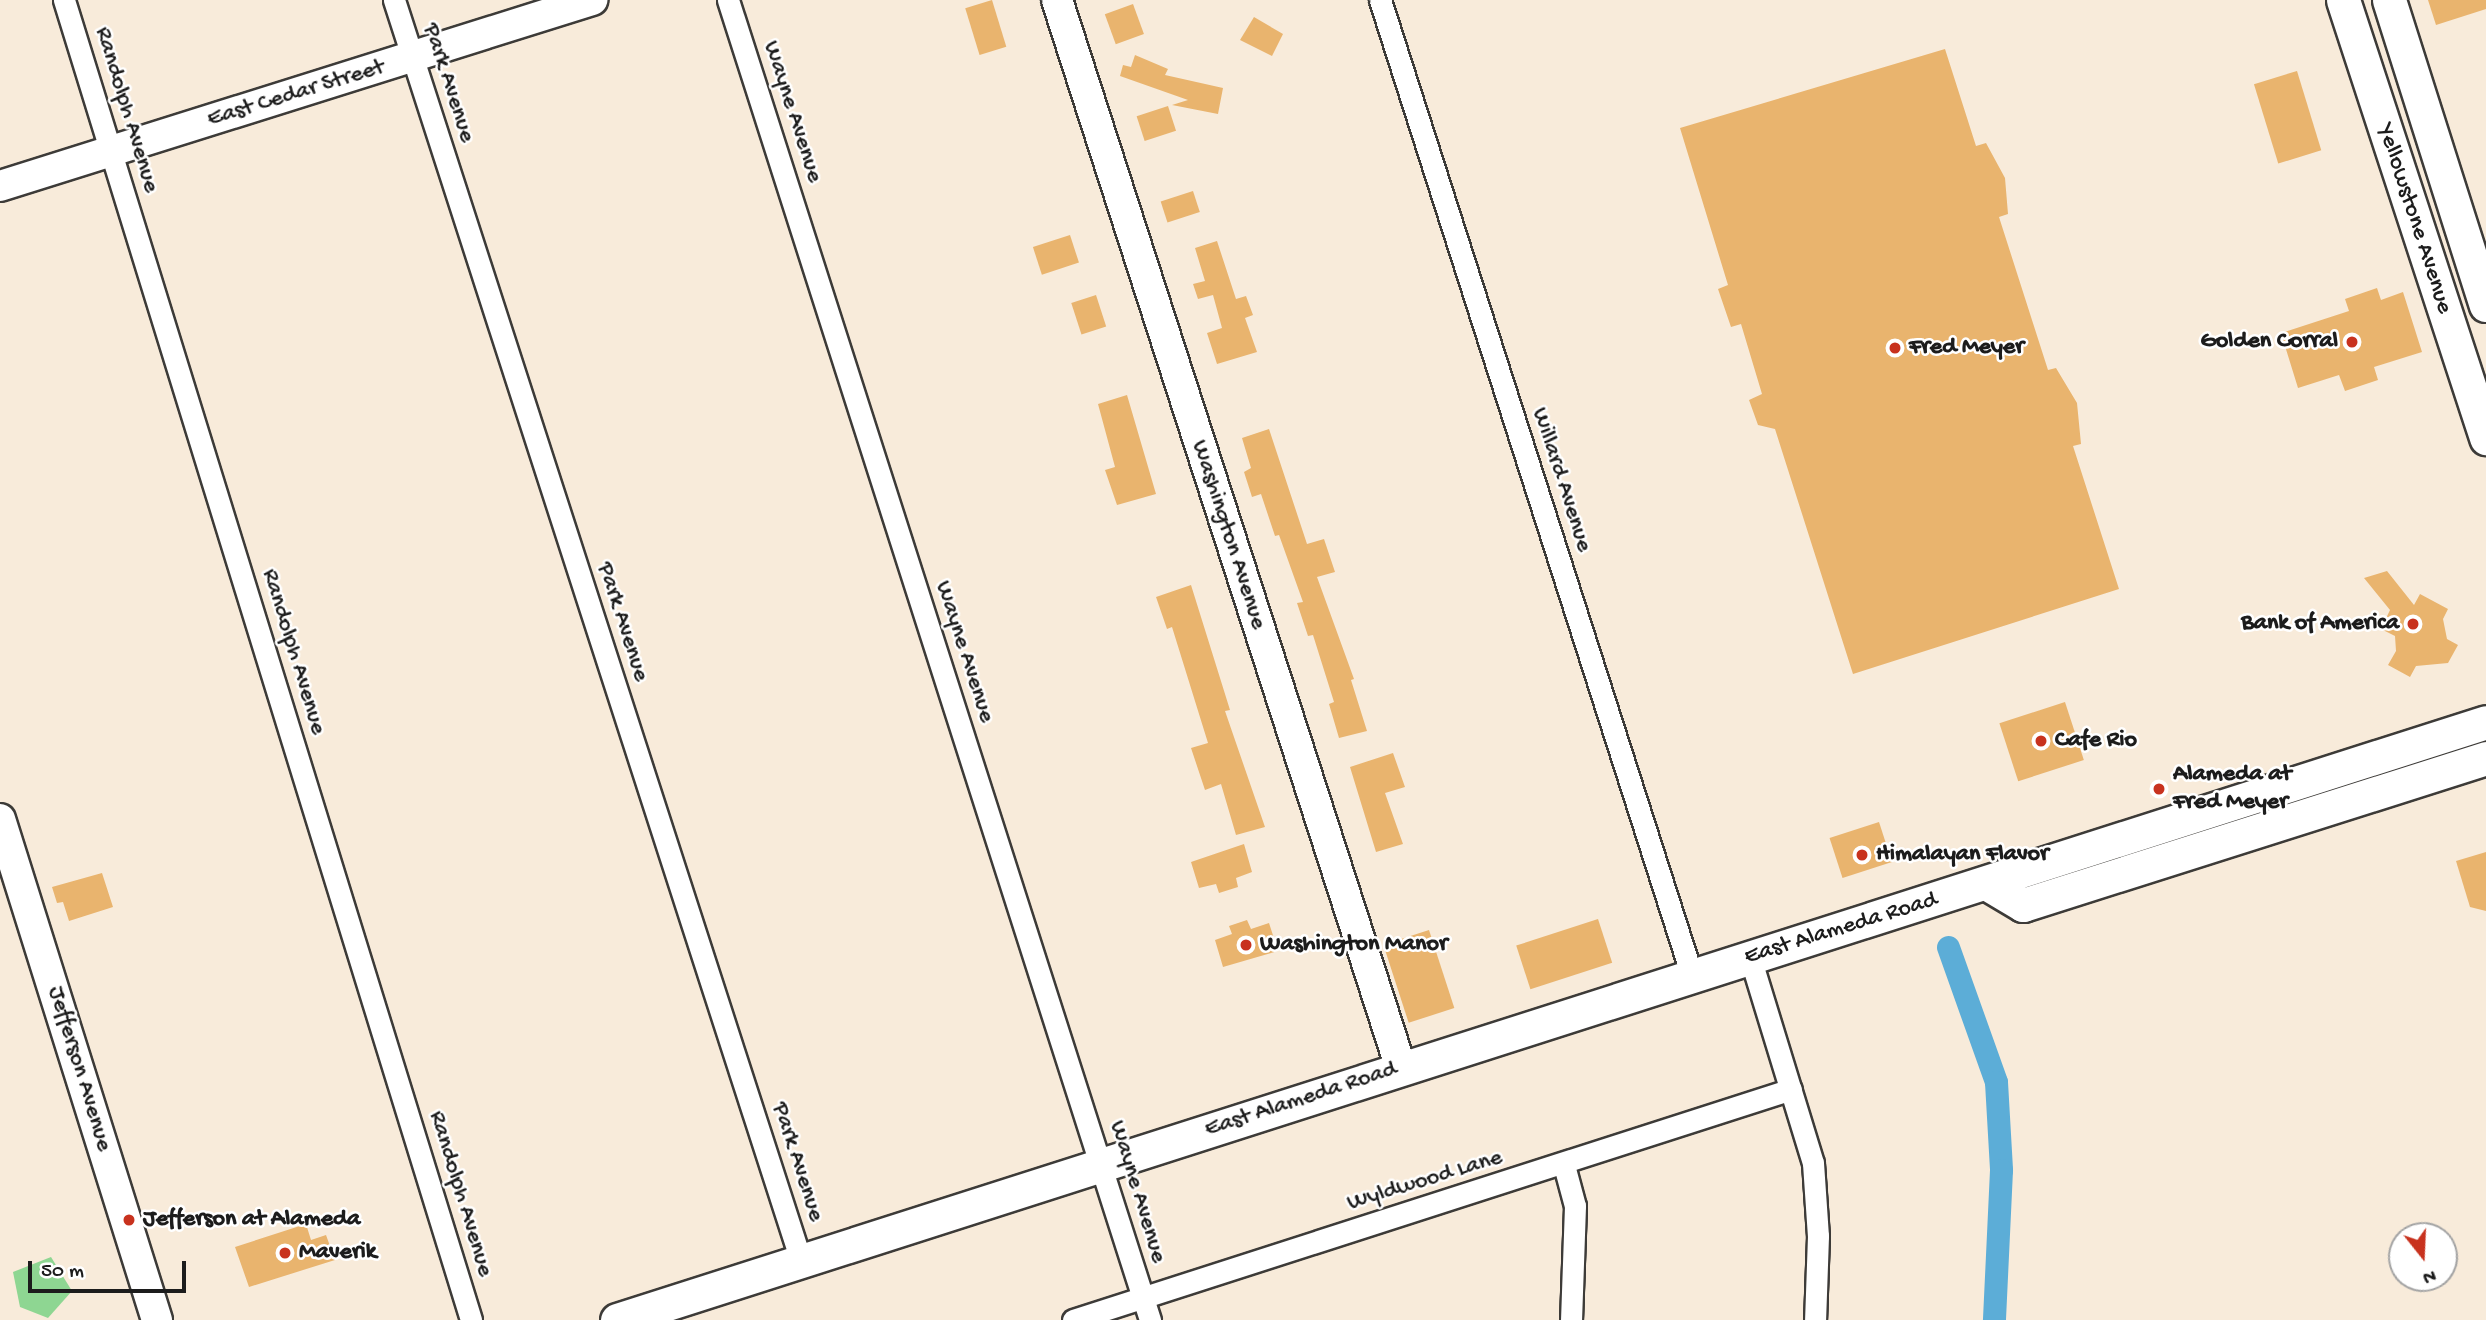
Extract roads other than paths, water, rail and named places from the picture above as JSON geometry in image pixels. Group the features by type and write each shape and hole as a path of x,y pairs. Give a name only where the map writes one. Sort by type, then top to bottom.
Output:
{"main road":[{"name":"Yellowstone Avenue","path":"2343,0 2486,438"},
{"name":"Yellowstone Avenue","path":"2389,0 2486,305"},
{"name":"East Alameda Road","path":"617,1320 2486,722"},
{"path":"1986,883 2023,905 2486,758"}],"street":[{"name":"Randolph Avenue","path":"64,0 471,1320"},
{"name":"Park Avenue","path":"394,0 801,1261"},
{"name":"East Cedar Street","path":"0,186 592,0"},
{"name":"Wayne Avenue","path":"728,0 1150,1320"},
{"name":"Washington Avenue","path":"1057,0 1401,1068"},
{"name":"Willard Avenue","path":"1380,0 1692,975"},
{"name":"Jefferson Avenue","path":"0,819 157,1320"},
{"path":"1750,957 1813,1163 1818,1236 1815,1320"},
{"name":"Wyldwood Lane","path":"1073,1320 1564,1165 1791,1089"},
{"path":"1564,1165 1575,1206 1571,1320"}],"waterway":[{"path":"1948,947 1996,1082 2001,1170 1994,1320"}],"place":[{"name":"Golden Corral","path":"2352,342"},
{"name":"Fred Meyer","path":"1895,348"},
{"name":"Bank of America","path":"2413,624"},
{"name":"Cafe Rio","path":"2041,741"},
{"name":"Alameda at Fred Meyer","path":"2159,789"},
{"name":"Himalayan Flavor","path":"1862,855"},
{"name":"Washington Manor","path":"1246,945"},
{"name":"Jefferson at Alameda","path":"129,1220"},
{"name":"Maverik","path":"285,1253"}]}
